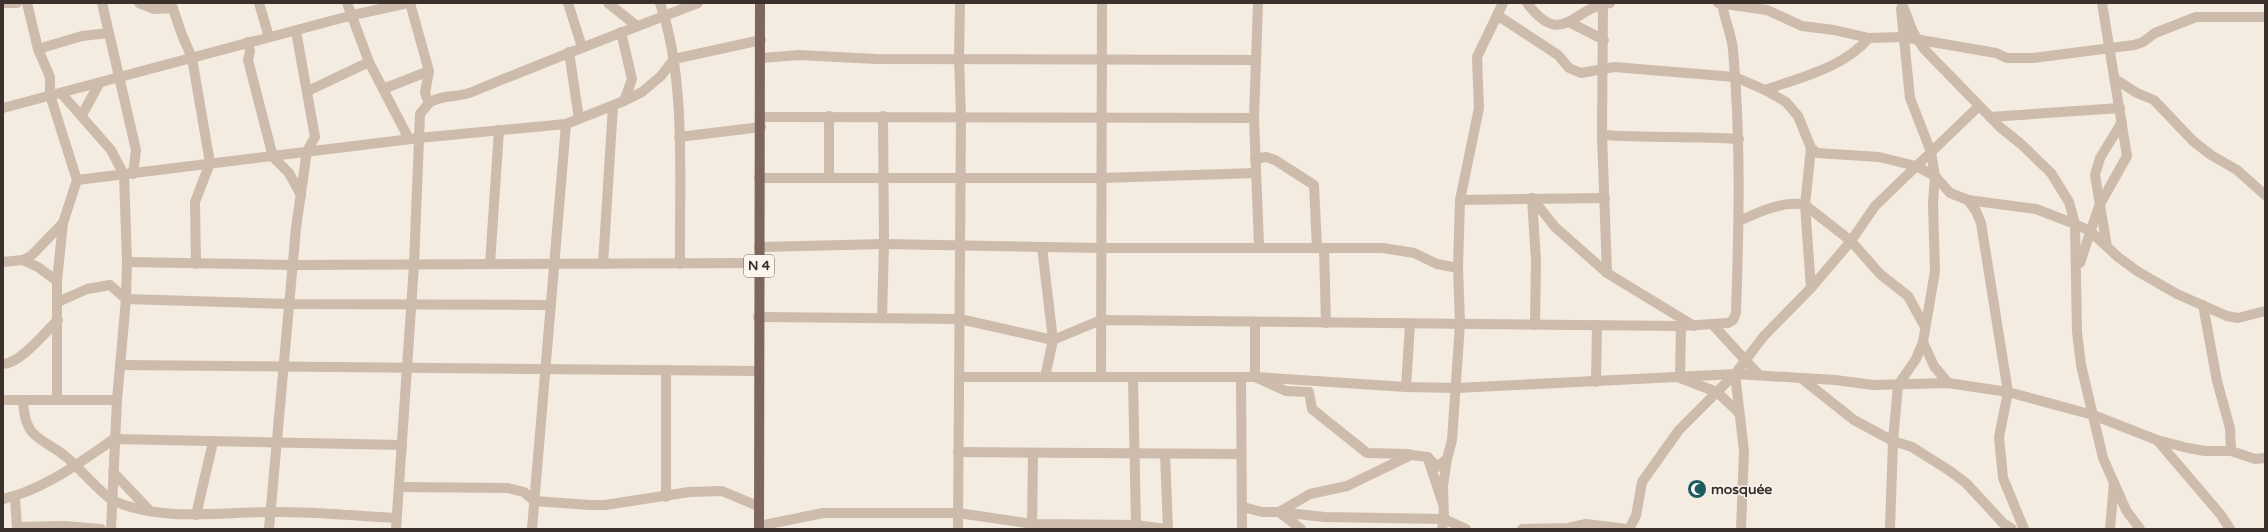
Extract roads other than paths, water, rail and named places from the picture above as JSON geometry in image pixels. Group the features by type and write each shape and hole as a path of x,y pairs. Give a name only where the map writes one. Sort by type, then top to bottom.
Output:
{"main road":[{"name":"N 4","path":"759,527 758,263 761,127 760,3"}],"street":[{"path":"4,3 17,3"},
{"path":"27,3 38,49 50,77 50,95 77,180 63,224 57,281 57,399"},
{"path":"102,3 118,78 136,150 129,175 126,300 114,439 111,529"},
{"path":"139,3 154,9 172,6 192,58 210,163 195,202 196,264"},
{"path":"259,3 269,37"},
{"path":"347,3 353,15 369,62 383,89 414,138"},
{"path":"3,108 248,42 405,3 428,71 425,93 429,103"},
{"path":"568,3 582,47"},
{"path":"608,3 637,26"},
{"path":"660,3 665,16 674,59 679,137 680,264"},
{"path":"396,529 414,265 414,138 420,114 429,103 437,98 463,96 569,52 698,3"},
{"path":"958,529 960,319 959,246 961,178 959,59 960,3"},
{"path":"1101,377 1102,3"},
{"path":"1258,3 1254,118 1259,247"},
{"path":"1444,525 1443,486 1447,459 1452,440 1457,388 1460,324 1458,268 1460,200 1479,108 1477,57 1504,3"},
{"path":"1527,3 1541,20 1555,24 1571,23 1605,3"},
{"path":"1605,3 1602,135 1607,273"},
{"path":"1712,3 1724,18"},
{"path":"1718,3 1767,10 1802,26 1834,30 1869,38 1903,37 1996,53 2007,58 2033,58 2110,50 2143,42 2156,33 2196,17 2265,17"},
{"path":"758,317 960,319 1053,340 1101,320 1680,326 1714,326 1728,323 1734,320 1736,313 1739,220 1739,139 1733,48 1724,18 1722,3"},
{"path":"1890,529 1893,441 1898,385 1916,359 1923,342 1935,271 1933,215 1935,176 1931,152 1910,98 1903,37 1901,3"},
{"path":"1901,3 1924,50 1990,117 2051,173 2069,202 2075,224 2078,271 2077,332 2081,365 2103,458 2114,479 2126,510 2140,529"},
{"path":"2078,271 2090,231 2100,206 2127,156 2116,79 2102,3"},
{"path":"1497,15 1558,55 1569,68 1581,73 1614,67 1735,77 1765,90 1786,102 1798,116 1811,148 1805,205 1811,288"},
{"path":"1571,23 1603,44 1614,67"},
{"path":"269,529 291,304 293,265 301,195 307,151 315,137 308,91 296,31"},
{"path":"621,32 632,78 624,101"},
{"path":"38,49 82,36 108,33"},
{"path":"1765,90 1821,70 1848,57 1869,38"},
{"path":"77,180 129,175 210,163 274,157 307,151 414,138 566,124 613,106 642,92 661,76 674,59 761,40"},
{"path":"248,42 250,51 248,60 274,157 289,173 301,195"},
{"path":"569,52 579,119"},
{"path":"761,58 799,55 877,59 1256,60"},
{"path":"308,91 369,62"},
{"path":"383,89 428,71"},
{"path":"2116,79 2137,93 2154,100 2194,141 2211,155 2237,170 2265,194"},
{"path":"82,115 100,82"},
{"path":"61,93 82,115 111,150 129,175"},
{"path":"602,264 613,106"},
{"path":"1522,529 1568,528 1586,524 1628,529 1636,516 1642,482 1679,430 1735,374 1763,337 1811,288 1851,241 1875,206 1979,106"},
{"path":"1990,117 2120,108"},
{"path":"761,116 1254,118"},
{"path":"829,116 829,177"},
{"path":"882,318 884,244 883,116"},
{"path":"2107,247 2095,175 2100,158 2122,122"},
{"path":"532,529 566,124"},
{"path":"679,137 761,127"},
{"path":"490,264 499,130"},
{"path":"1602,135 1649,138 1690,136 1739,139"},
{"path":"1811,148 1821,154 1879,157 1916,166 1935,176 1945,190 1968,200 2036,209 2090,231 2137,271 2177,294 2227,316 2238,318 2265,311"},
{"path":"1255,159 1266,157 1275,160 1314,185 1321,248 1326,323"},
{"path":"760,178 1102,178 1256,173"},
{"path":"1532,198 1555,227 1607,273 1694,326"},
{"path":"1532,198 1536,261 1535,325"},
{"path":"1460,200 1605,198"},
{"path":"1968,200 1976,212 1980,224 2008,392 1999,437 2003,478 2024,529"},
{"path":"1739,220 1768,209 1798,204 1805,205 1851,241 1880,274 1908,296 1925,327"},
{"path":"3,262 23,260 38,249 63,224"},
{"path":"759,247 884,244 1101,248 1383,248 1414,254 1437,264 1458,268"},
{"path":"1042,247 1053,340 1044,377"},
{"path":"23,260 38,267 57,281"},
{"path":"127,262 293,265 758,263"},
{"path":"58,302 87,289 110,285 126,272"},
{"path":"110,285 126,300 291,304 551,304"},
{"path":"2203,305 2217,381 2230,428 2231,451"},
{"path":"3,364 9,364 18,358 58,320"},
{"path":"1255,322 1255,377"},
{"path":"1727,339 1728,323"},
{"path":"1406,387 1410,324"},
{"path":"1596,382 1598,325"},
{"path":"1680,326 1680,378"},
{"path":"1714,326 1758,374"},
{"path":"1923,342 1934,366 1948,383"},
{"path":"120,365 759,371"},
{"path":"666,370 666,497"},
{"path":"959,377 1255,377 1406,387 1457,388 1680,378 1735,374 1758,374 1835,380 1873,385 1948,383 2008,392 2093,415 2156,440 2205,451 2231,451 2255,459 2265,458"},
{"path":"1735,374 1744,451 1741,529"},
{"path":"1133,377 1136,525"},
{"path":"1241,377 1240,454 1243,507 1242,529"},
{"path":"1255,377 1286,391 1309,392 1312,409 1367,453 1411,454 1428,457 1437,467 1447,459"},
{"path":"1680,378 1717,392 1739,413"},
{"path":"1801,378 1854,420 1893,441 1912,447 1928,455 1966,483 2003,526 2012,529"},
{"path":"3,400 117,400"},
{"path":"23,400 26,422 30,432 77,465 113,501 150,511 196,515 271,512 396,518"},
{"path":"3,499 15,496 77,465 114,439 278,444 402,445"},
{"path":"2156,440 2189,480 2222,515 2230,529"},
{"path":"196,515 213,442"},
{"path":"958,452 1240,454"},
{"path":"1032,527 1033,453"},
{"path":"759,527 823,513 958,513 1032,527 1136,525 1167,529 1166,454"},
{"path":"1279,512 1310,494 1347,486 1411,454 1427,458 1443,504"},
{"path":"113,472 150,511"},
{"path":"2111,528 2114,479"},
{"path":"399,487 508,488 524,492 534,501 605,505 666,497 689,492 722,492 758,506"},
{"path":"15,496 17,528 64,526 101,529"},
{"path":"1243,507 1262,512 1279,512 1324,517 1444,525 1466,529"},
{"path":"1279,512 1300,529"}],"place":[{"name":"mosquée","path":"1697,489"}]}
